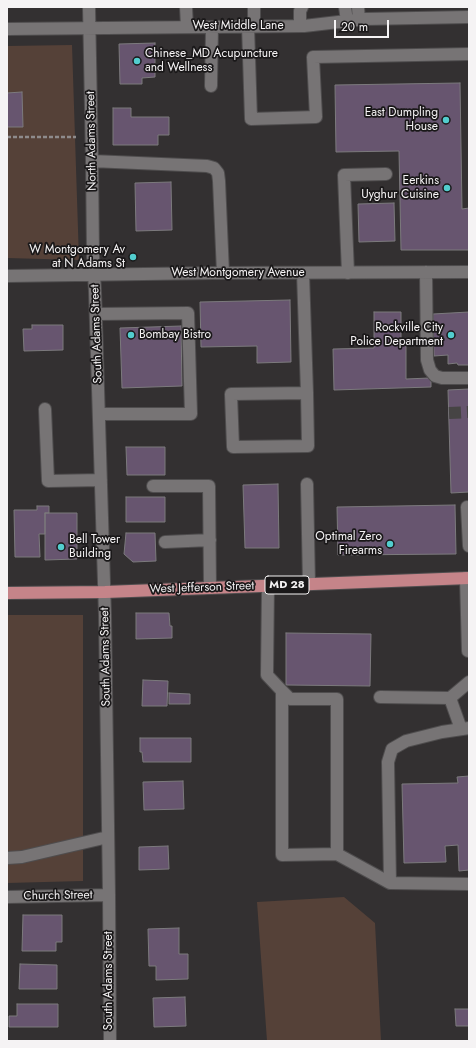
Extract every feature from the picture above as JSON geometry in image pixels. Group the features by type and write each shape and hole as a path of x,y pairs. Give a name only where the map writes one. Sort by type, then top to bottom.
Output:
{"main road":[{"name":"West Jefferson Street","path":"7,593 105,592 468,578"}],"street":[{"name":"North Adams Street","path":"89,7 94,274"},
{"path":"186,7 187,27"},
{"path":"254,7 251,26 251,119 316,117 314,57 469,54"},
{"path":"300,26 300,11 302,7"},
{"path":"346,7 347,21"},
{"path":"358,7 359,20"},
{"name":"West Middle Lane","path":"7,29 300,26 359,20 469,17"},
{"path":"211,86 212,27"},
{"path":"92,162 200,166 214,168 218,173 220,181 223,273"},
{"path":"348,273 344,175 386,174"},
{"path":"426,272 427,360 430,370 435,376 442,378 469,378"},
{"name":"West Montgomery Avenue","path":"7,276 94,274 469,272"},
{"path":"303,273 307,393 308,446 233,447 231,394 307,393"},
{"name":"South Adams Street","path":"94,274 105,592 110,1041"},
{"path":"96,314 188,313 191,414 100,414"},
{"path":"45,409 48,481 101,480"},
{"path":"307,484 309,584"},
{"path":"152,486 209,486 210,588"},
{"path":"467,507 469,546"},
{"path":"165,542 210,540"},
{"path":"468,578 469,651"},
{"path":"268,585 267,675 290,699 337,699 337,854"},
{"path":"380,697 450,698 469,682"},
{"path":"282,691 282,855 337,854 390,883 469,884"},
{"path":"390,883 388,762 392,749 406,741 465,728 450,698"},
{"path":"7,858 22,857 108,838"},
{"name":"Church Street","path":"7,897 109,895"}],"path":[{"path":"7,137 71,137"}],"shaded area":[{"path":"72,45 79,260 7,258 7,46"},
{"path":"7,615 83,615 83,881 7,883"},
{"path":"344,897 375,923 381,1041 267,1041 257,902"}],"building":[{"name":"Chinese_MD Acupuncture and Wellness","path":"155,43 155,77 142,78 142,84 120,84 119,44"},
{"path":"460,83 462,209 469,208 469,250 401,250 399,151 336,152 335,85"},
{"path":"22,92 23,127 7,127 7,93"},
{"path":"113,108 131,108 131,117 169,117 169,135 158,135 158,145 113,145"},
{"path":"171,182 172,230 136,231 135,183"},
{"path":"394,203 395,241 359,242 358,204"},
{"path":"290,300 291,362 257,363 257,346 201,347 200,302"},
{"name":"Rockville City Police Department","path":"374,312 401,312 401,342 406,342 406,379 429,378 431,379 431,387 334,390 333,349 374,348"},
{"name":"Rockville City Police Department","path":"469,312 469,365 458,365 457,363 448,364 448,355 434,356 433,314"},
{"path":"32,325 63,325 63,350 24,351 23,329 32,329"},
{"path":"181,326 182,386 122,388 120,328"},
{"path":"469,389 469,492 451,493 448,390"},
{"path":"126,447 165,447 165,475 127,475"},
{"path":"278,484 279,548 245,548 243,485"},
{"path":"126,497 165,497 165,522 126,522"},
{"path":"455,505 456,554 338,555 337,507"},
{"path":"37,506 49,506 49,513 45,513 45,534 39,534 40,557 15,557 14,510 37,510"},
{"name":"Bell Tower Building","path":"45,513 77,513 77,559 45,560"},
{"path":"126,533 155,533 156,561 133,562 124,554"},
{"path":"136,613 169,613 170,626 172,626 172,638 136,639"},
{"path":"286,633 371,634 370,686 286,685"},
{"path":"143,680 168,681 167,706 142,706"},
{"path":"169,693 190,694 190,704 169,704"},
{"path":"140,738 191,738 191,762 143,762 142,752 140,752"},
{"path":"469,776 469,870 459,871 458,845 445,846 446,862 404,863 402,784 458,783 457,777"},
{"path":"183,781 184,809 144,810 143,782"},
{"path":"168,846 169,869 139,870 139,847"},
{"path":"23,915 62,915 62,942 56,942 56,951 22,951"},
{"path":"179,928 179,954 188,954 188,979 156,980 156,966 149,966 148,929"},
{"path":"20,964 57,965 57,989 19,989"},
{"path":"185,997 186,1026 154,1027 153,998"},
{"path":"17,1004 58,1004 58,1027 9,1027 9,1016 17,1016"},
{"path":"455,1009 469,1009 469,1026 456,1026"}],"tunnel":[{"path":"449,413 469,412"}],"place":[{"name":"Chinese_MD Acupuncture and Wellness","path":"137,61"},
{"name":"East Dumpling House","path":"446,120"},
{"name":"Eerkins Uyghur Cuisine","path":"447,188"},
{"name":"W Montgomery Av at N Adams St","path":"133,257"},
{"name":"Bombay Bistro","path":"131,335"},
{"name":"Rockville City Police Department","path":"451,335"},
{"name":"Optimal Zero Firearms","path":"390,544"},
{"name":"Bell Tower Building","path":"61,547"}]}
